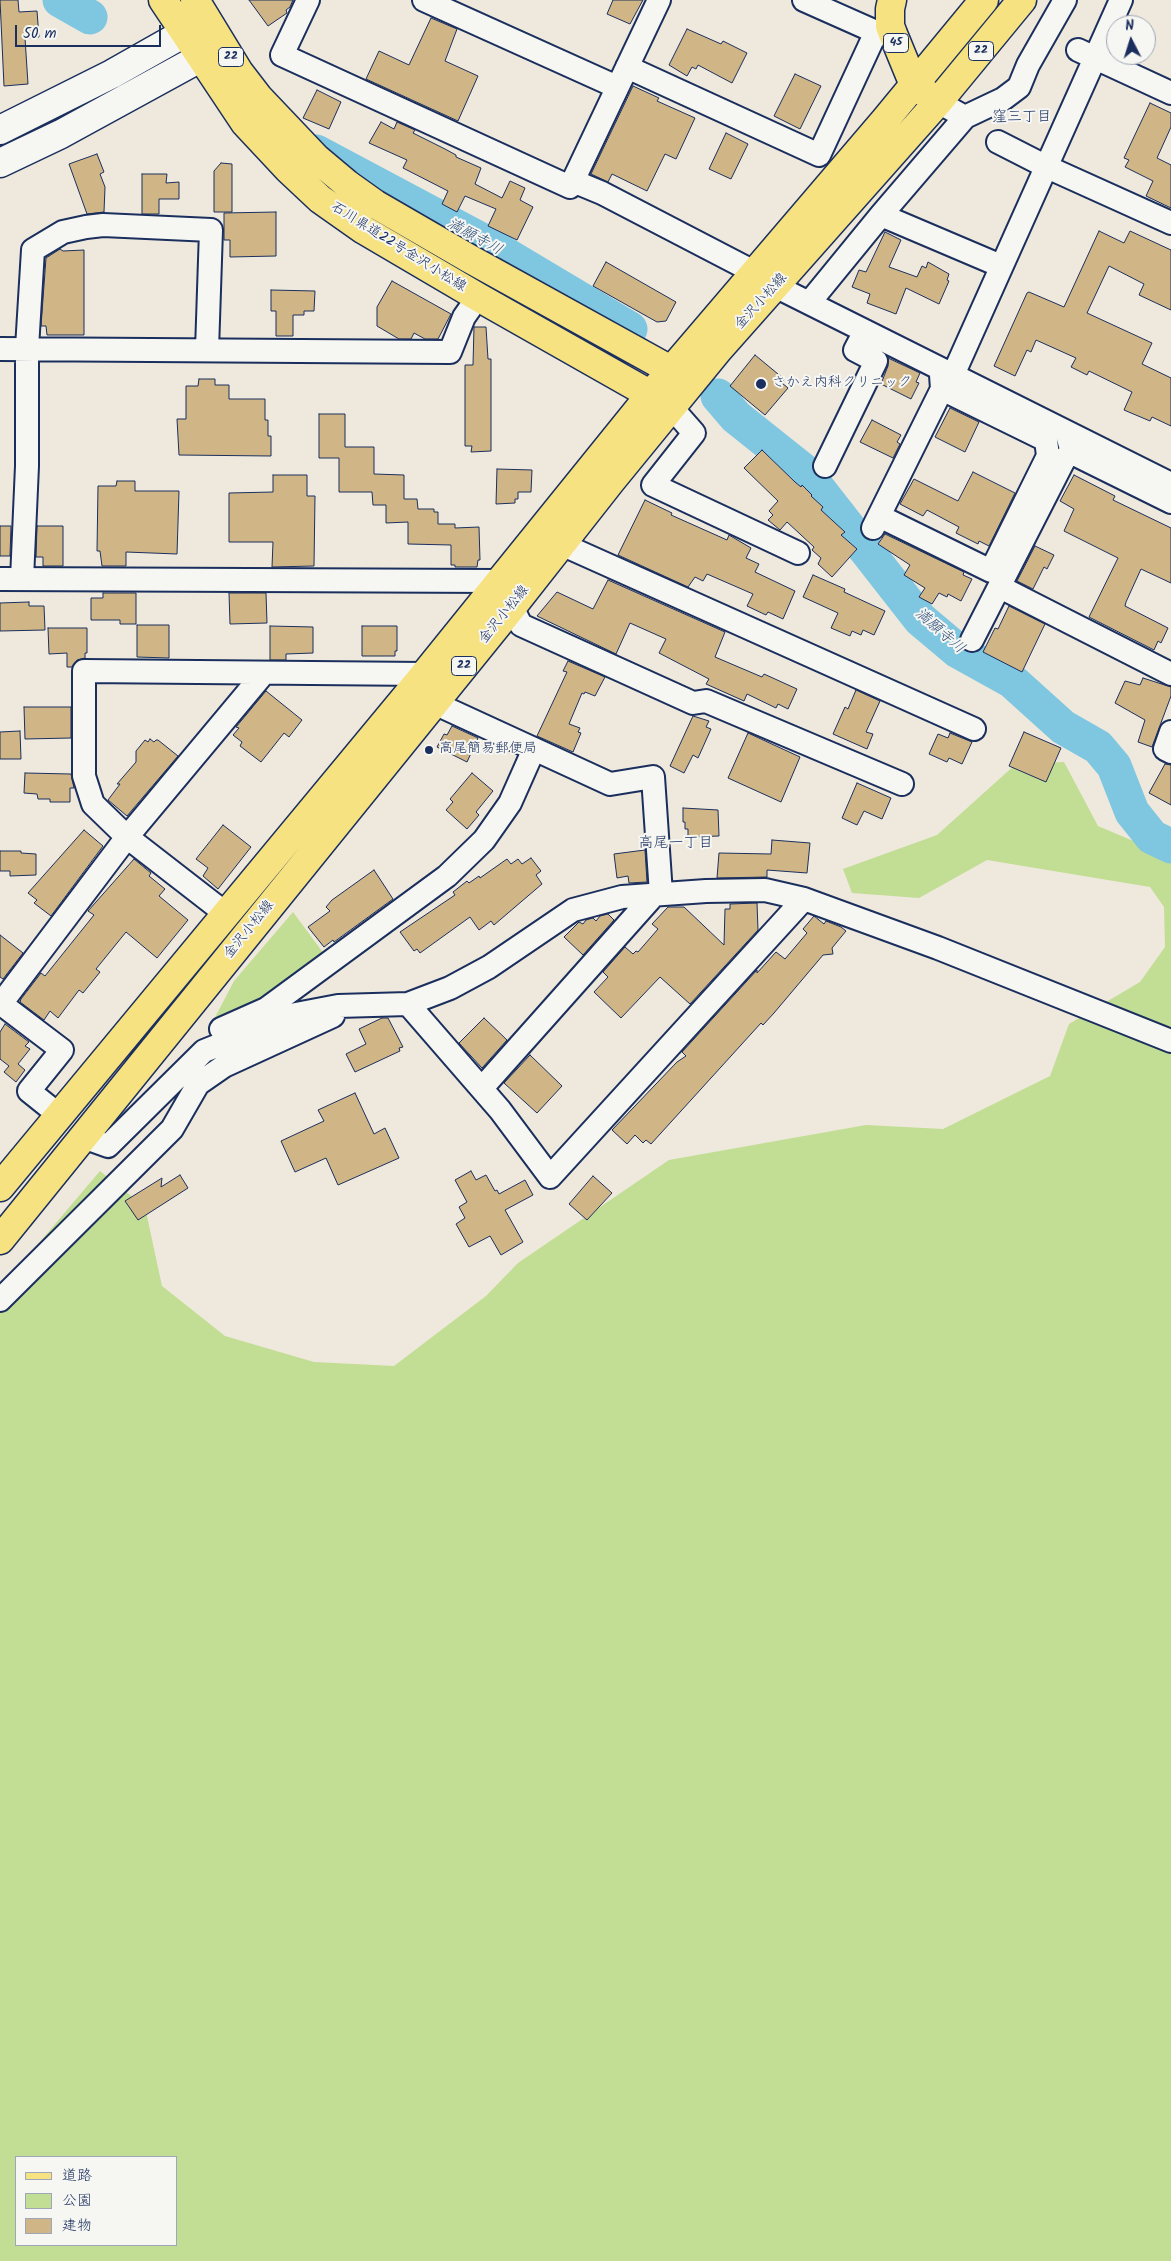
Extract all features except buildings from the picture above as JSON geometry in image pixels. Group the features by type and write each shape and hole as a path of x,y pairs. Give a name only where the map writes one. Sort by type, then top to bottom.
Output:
{"main road":[{"name":"石川県道22号金沢小松線","path":"163,0 184,33 212,51 239,72 259,98 316,158 347,184 375,204 470,259 682,376"},
{"name":"金沢小松線","path":"0,1187 225,913 425,674 498,582 542,531 662,401 682,376 754,272 984,0"},
{"name":"金沢小松線","path":"682,376 720,349 777,287 938,102 1022,0"},
{"name":"石川県道22号金沢小松線","path":"202,10 212,51 245,123 288,169 320,198 364,230 478,298 662,401"},
{"name":"45","path":"886,19 914,85"},
{"path":"914,85 938,102"},
{"name":"金沢小松線","path":"0,1240 512,607 611,481 662,401"}],"street":[{"path":"308,0 282,56 570,187 659,0"},
{"path":"424,0 617,87"},
{"path":"627,67 819,155 886,19 804,0"},
{"path":"809,303 965,117 1003,99 1019,86 1028,65 1064,0"},
{"path":"945,377 1046,440 1048,456 991,571 876,522 945,377 1001,266 1046,167 1087,54 1120,0"},
{"path":"0,130 112,74 184,33 202,10"},
{"path":"0,163 61,134 212,51"},
{"path":"1087,54 1171,93"},
{"path":"938,102 965,117"},
{"path":"998,142 1046,167 1171,223"},
{"path":"573,181 602,193 754,272"},
{"path":"881,215 1001,266"},
{"path":"22,579 27,466 27,348 34,250 63,232 102,225 211,230 208,350"},
{"path":"777,287 865,331 945,377 1069,443 1171,502"},
{"path":"0,350 27,348 450,352 464,317 478,298"},
{"path":"825,466 876,361 855,350 865,331"},
{"path":"662,401 694,433 653,484 798,553"},
{"path":"1069,443 1171,484"},
{"path":"972,640 1065,458 1069,443"},
{"path":"561,544 974,729"},
{"path":"0,579 498,582"},
{"path":"1000,587 1171,674"},
{"path":"512,607 521,625 666,691 693,703 706,701 902,784"},
{"path":"225,913 128,837 93,804 84,776 84,670 425,674"},
{"path":"59,1115 30,1091 62,1050 0,1004 128,837 264,673"},
{"path":"434,704 610,784 653,777 658,894 482,1088"},
{"path":"1171,732 1165,749 1171,752"},
{"path":"83,1137 108,1146 204,1051 214,1032 266,1009 447,876 484,840 510,803 534,749"},
{"path":"204,1051 296,1014 338,1006 408,1004 450,988 489,967 573,910 622,897 706,890 765,890 804,898 956,955 1171,1042"},
{"path":"408,1004 482,1088 550,1177 804,898"},
{"path":"0,1300 172,1129 198,1084 224,1066 355,1006"}],"green space":[{"path":"1064,762 1098,826 1171,857 1171,2261 0,2261 0,1289 100,1171 145,1207 162,1286 225,1336 314,1362 394,1366 486,1296 518,1263 669,1160 866,1125 943,1129 1050,1076 1069,1024 1140,982 1165,947 1164,907 1150,887 987,860 919,898 852,893 843,869 937,835 1016,764"},
{"path":"293,912 327,958 257,1007 211,1025 234,981"}],"waterway":[{"name":"満願寺川","path":"60,0 90,17"},
{"name":"満願寺川","path":"316,152 481,240 630,329"},
{"name":"満願寺川","path":"718,396 736,417 805,472 920,619 958,651 1012,681 1063,727 1098,747 1114,766 1132,812 1152,837 1171,846"}],"place":[{"name":"さかえ内科クリニック","path":"761,384"},
{"name":"高尾簡易郵便局","path":"429,750"}],"district":[{"name":"窪三丁目","path":"1022,118"},
{"name":"高尾一丁目","path":"676,844"}]}
